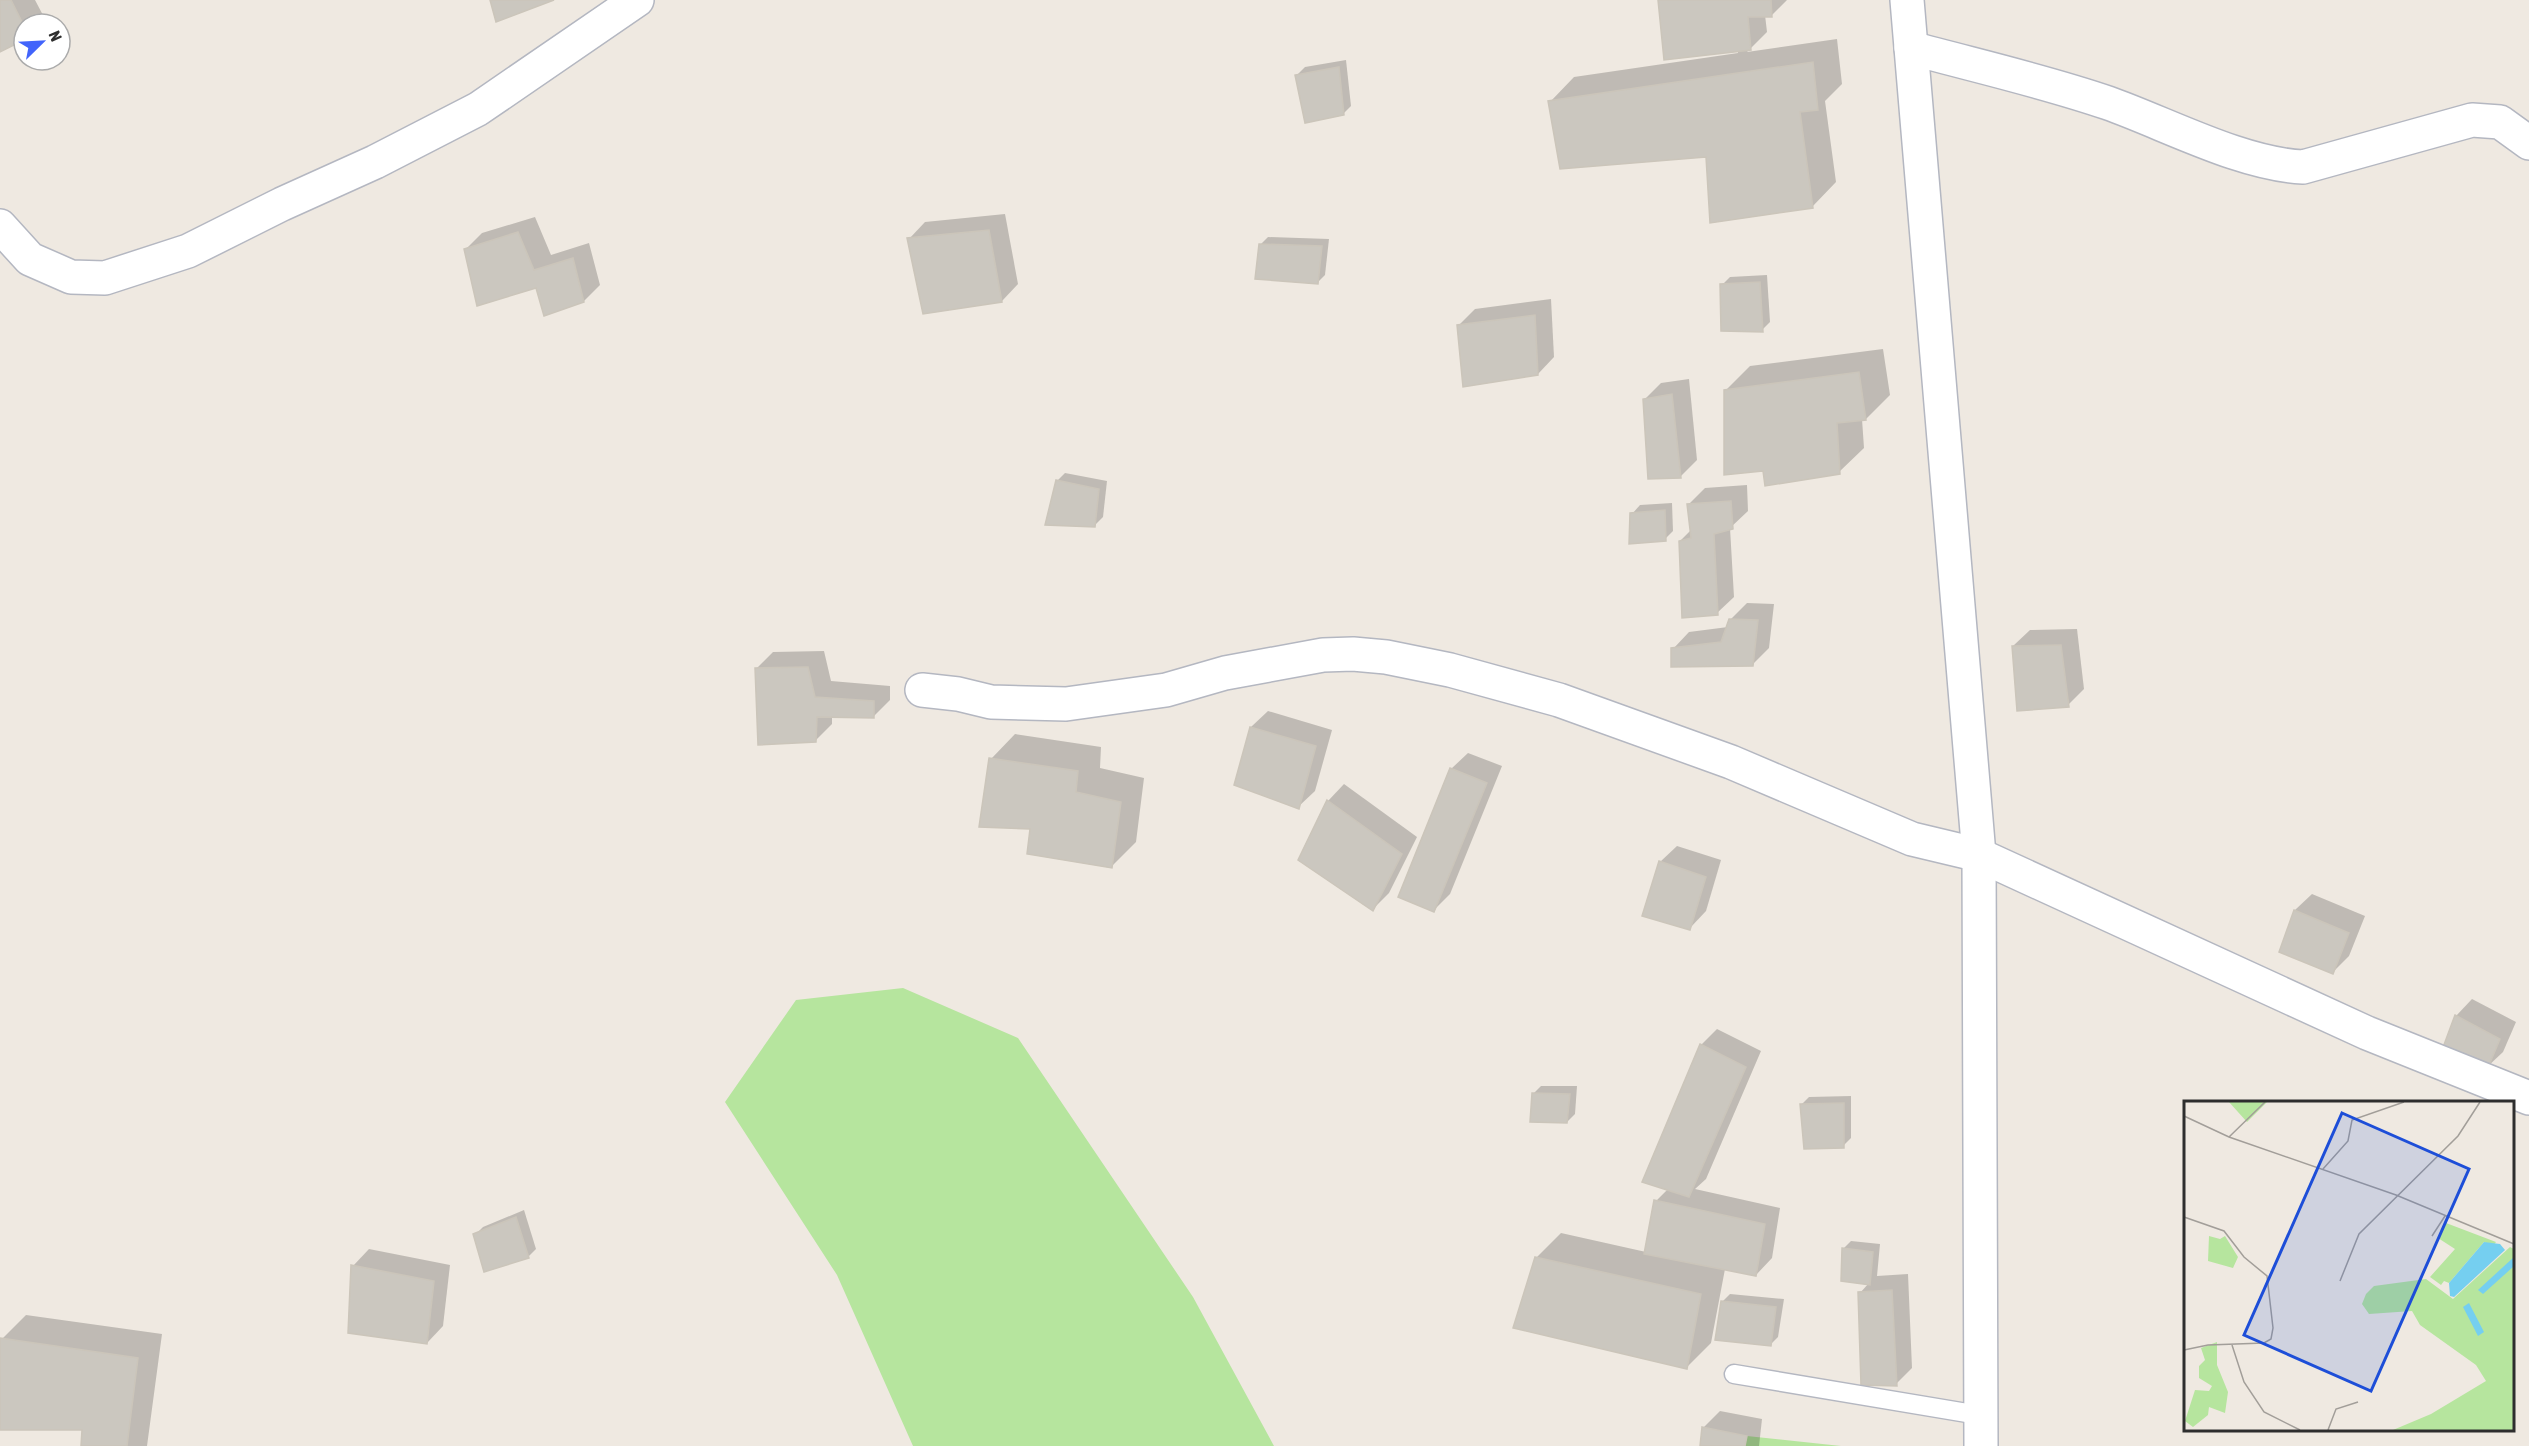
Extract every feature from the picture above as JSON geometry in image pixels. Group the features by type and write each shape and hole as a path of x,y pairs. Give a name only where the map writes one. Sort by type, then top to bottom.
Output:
{"street":[{"path":"0,226 30,259 71,277 105,278 188,251 282,204 375,162 478,109 637,0"},
{"path":"1907,0 1979,855 1980,1430"},
{"path":"1911,48 2107,103 2230,150 2288,166 2303,167 2472,120 2500,122 2529,143"},
{"path":"922,690 958,694 991,702 1066,705 1166,690 1225,673 1323,655 1353,654 1386,657 1450,670 1559,700 1731,762 1912,839 1979,855 2367,1033 2529,1098"}],"lane":[{"path":"1734,1374 1980,1430"}],"green space":[{"path":"903,988 1018,1038 1193,1297 1274,1446 913,1446 837,1275 725,1102 796,1000"},
{"path":"1747,1436 1841,1446 1745,1446"}],"building":[{"path":"0,0 11,0 17,12 12,12 12,46 0,52"},
{"path":"490,0 554,0 496,22"},
{"path":"1658,0 1771,0 1772,17 1748,17 1751,50 1664,60"},
{"path":"1813,62 1818,110 1800,112 1813,208 1710,223 1706,157 1560,169 1548,101"},
{"path":"1339,67 1344,115 1305,123 1295,75"},
{"path":"989,230 1002,302 923,314 907,238"},
{"path":"518,232 534,270 573,258 584,302 544,316 536,288 477,306 464,249"},
{"path":"1259,244 1322,246 1318,284 1255,279"},
{"path":"1760,282 1763,332 1721,331 1720,284"},
{"path":"1535,315 1538,375 1463,387 1457,325"},
{"path":"1859,372 1866,420 1837,423 1840,474 1765,486 1763,471 1724,475 1724,390"},
{"path":"1672,394 1681,478 1648,479 1643,399"},
{"path":"1056,480 1099,489 1095,527 1045,525"},
{"path":"1731,501 1733,529 1714,534 1718,615 1682,618 1679,541 1691,538 1687,504"},
{"path":"1665,510 1666,541 1629,544 1630,513"},
{"path":"1729,619 1758,620 1753,666 1671,667 1671,648 1721,642"},
{"path":"2061,645 2069,707 2017,711 2012,646"},
{"path":"808,667 815,697 874,701 874,718 817,717 816,742 758,745 755,668"},
{"path":"1250,727 1316,746 1299,809 1234,785"},
{"path":"989,758 1078,771 1076,792 1121,802 1112,868 1027,854 1030,829 979,827"},
{"path":"1450,768 1487,783 1434,912 1398,897"},
{"path":"1327,800 1402,854 1373,911 1298,860"},
{"path":"1659,861 1706,877 1690,930 1642,916"},
{"path":"2294,910 2349,933 2333,974 2279,952"},
{"path":"2455,1015 2500,1039 2487,1070 2442,1050"},
{"path":"1700,1044 1746,1067 1689,1197 1642,1182"},
{"path":"1532,1093 1570,1094 1567,1123 1530,1122"},
{"path":"1844,1103 1844,1148 1804,1149 1800,1104"},
{"path":"1654,1200 1765,1224 1756,1276 1644,1254"},
{"path":"516,1217 529,1258 484,1272 473,1234"},
{"path":"1842,1248 1873,1252 1870,1285 1841,1281"},
{"path":"1535,1257 1701,1294 1687,1369 1513,1328"},
{"path":"351,1265 434,1281 427,1344 348,1333"},
{"path":"1892,1290 1897,1386 1861,1385 1858,1292"},
{"path":"1721,1301 1776,1307 1771,1346 1715,1340"},
{"path":"0,1338 138,1358 127,1446 81,1446 82,1430 0,1430"},
{"path":"1702,1427 1747,1436 1745,1446 1700,1446"}]}
